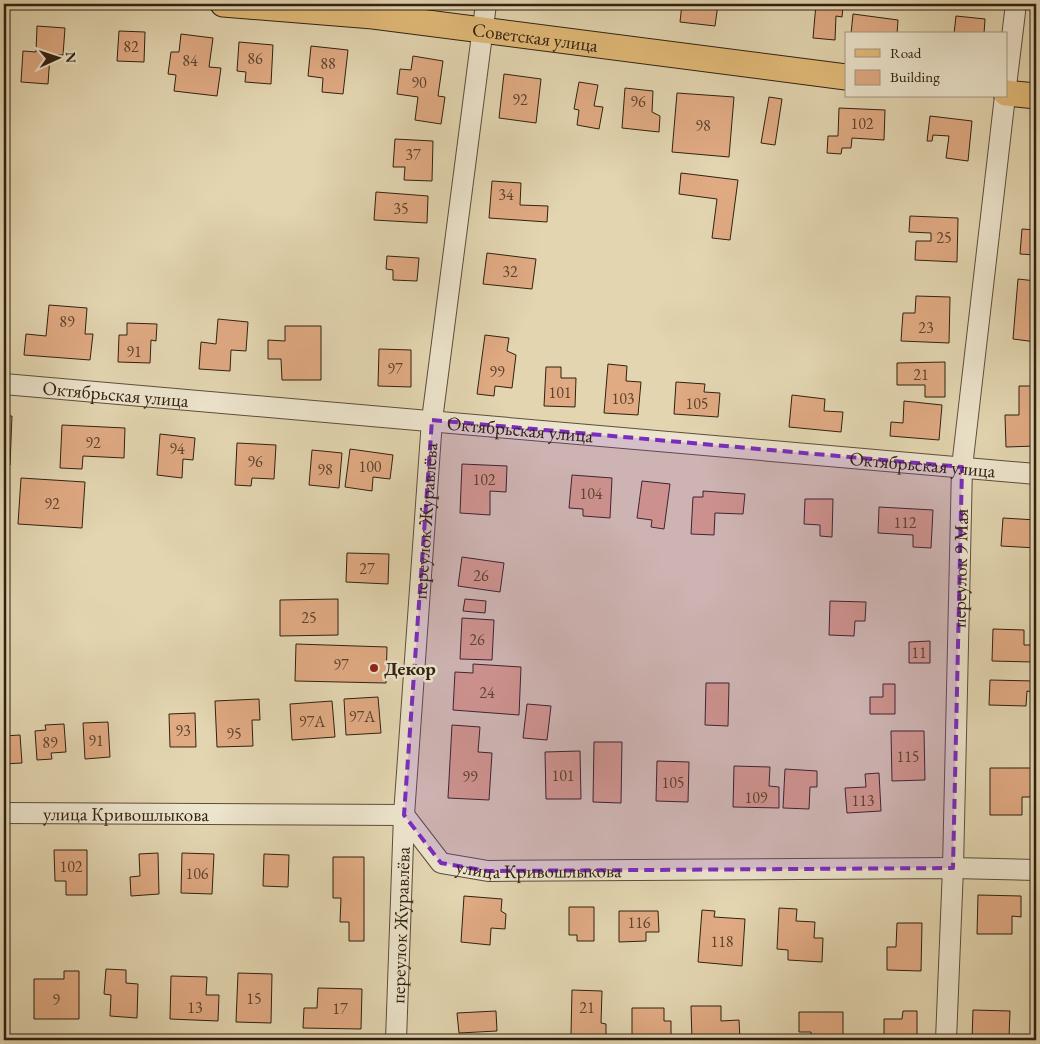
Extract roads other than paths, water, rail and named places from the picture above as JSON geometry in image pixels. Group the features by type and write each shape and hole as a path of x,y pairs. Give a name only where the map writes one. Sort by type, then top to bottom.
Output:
{"main road":[{"name":"Советская улица","path":"223,4 373,16 845,77"},
{"path":"1008,95 1036,96"}],"street":[{"name":"переулок Журавлёва","path":"396,1040 404,815 432,420 486,4"},
{"path":"1008,70 1016,4"},
{"name":"переулок 9 Мая","path":"946,1040 962,468 1006,98"},
{"name":"Октябрьская улица","path":"4,384 1036,474"},
{"name":"улица Кривошлыкова","path":"4,813 404,815 441,863 488,871 952,868 1036,870"}],"place":[{"name":"Декор","path":"374,668"}]}
